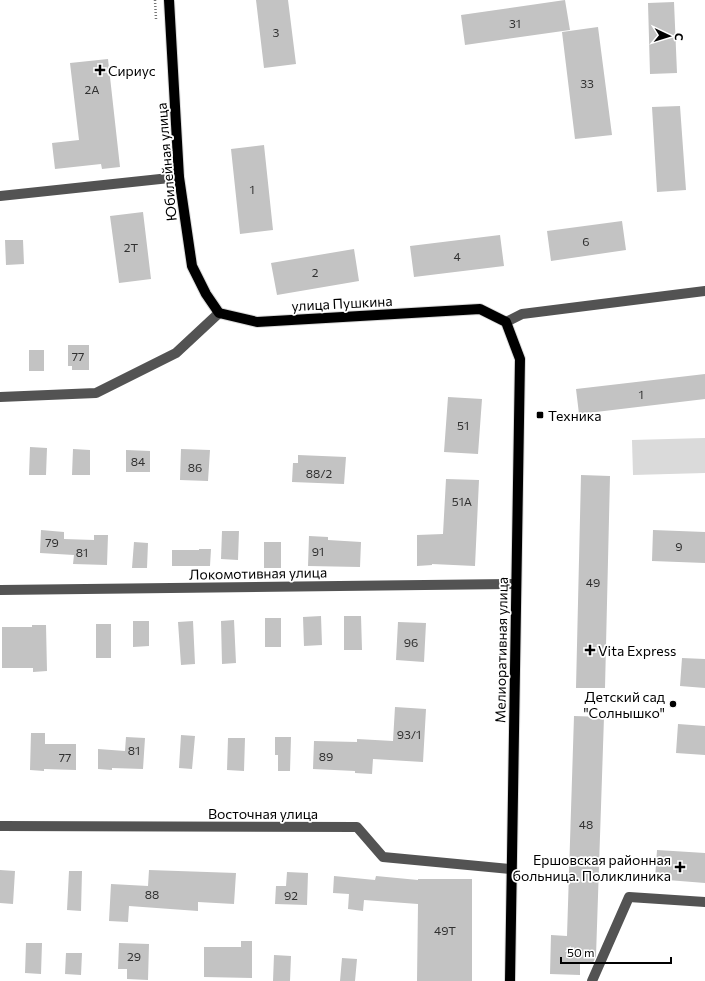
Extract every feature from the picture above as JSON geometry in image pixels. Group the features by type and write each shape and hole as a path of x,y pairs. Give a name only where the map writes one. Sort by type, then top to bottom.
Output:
{"main road":[{"name":"Юбилейная улица","path":"169,0 179,177 192,266 206,294 220,313"},
{"name":"улица Пушкина","path":"220,313 257,322 480,309 506,322"},
{"name":"Мелиоративная улица","path":"506,322 520,359 510,981"}],"street":[{"path":"0,196 179,177"},
{"path":"506,322 522,314 705,291"},
{"path":"0,397 96,393 176,353 220,313"},
{"name":"Локомотивная улица","path":"0,590 516,584"},
{"name":"Восточная улица","path":"0,826 357,827 383,858 511,869"},
{"path":"592,981 629,897 705,902"}],"shaded area":[{"path":"705,438 705,473 633,475 632,440"}],"building":[{"path":"256,0 288,0 296,64 264,68"},
{"path":"565,0 570,30 465,45 461,15"},
{"path":"674,2 677,73 650,74 648,3"},
{"path":"598,27 612,135 575,139 562,32"},
{"path":"108,59 120,167 102,169 101,164 55,169 52,143 79,140 70,63"},
{"path":"680,106 686,190 657,192 652,107"},
{"path":"264,145 273,230 240,234 231,149"},
{"path":"143,212 151,279 119,283 110,216"},
{"path":"622,221 626,250 551,261 547,231"},
{"path":"500,235 504,266 414,277 410,246"},
{"path":"5,240 23,240 24,264 6,265"},
{"path":"354,249 359,281 277,295 271,263"},
{"path":"68,345 89,345 89,370 72,370 72,366 68,366"},
{"path":"29,350 44,350 44,371 29,371"},
{"path":"705,374 705,399 579,414 576,389"},
{"path":"448,397 482,399 478,454 444,452"},
{"path":"30,447 47,448 46,475 29,475"},
{"path":"73,449 90,450 90,475 72,475"},
{"path":"181,449 210,450 208,481 180,480"},
{"path":"126,450 150,451 150,472 126,472"},
{"path":"298,455 346,457 344,484 292,482 293,463 298,463"},
{"path":"581,475 610,476 605,688 576,688"},
{"path":"446,479 479,480 475,566 432,564 417,566 417,535 443,534"},
{"path":"41,530 64,532 64,539 94,540 94,535 108,535 107,565 73,564 74,555 40,553"},
{"path":"653,530 705,532 705,563 652,561"},
{"path":"222,531 239,531 238,560 221,559"},
{"path":"309,536 328,537 328,540 361,542 360,567 308,566"},
{"path":"134,542 148,543 147,568 132,568"},
{"path":"264,542 281,542 281,568 264,568"},
{"path":"211,549 210,566 172,566 172,550"},
{"path":"321,616 322,645 304,646 303,617"},
{"path":"344,616 361,616 362,650 344,650"},
{"path":"265,618 281,618 281,647 265,647"},
{"path":"234,620 236,663 222,664 221,621"},
{"path":"133,621 149,621 149,646 133,647"},
{"path":"193,621 195,664 181,665 178,622"},
{"path":"398,622 426,623 424,662 396,660"},
{"path":"96,624 111,624 111,658 96,658"},
{"path":"32,625 46,625 47,671 33,672 33,668 2,668 2,627 32,627"},
{"path":"682,658 705,659 705,688 680,686"},
{"path":"395,707 426,709 423,762 373,759 372,774 355,773 355,771 313,769 314,741 357,742 357,739 393,741"},
{"path":"574,716 604,717 596,956 593,963 580,962 580,975 550,974 551,935 567,936"},
{"path":"678,724 705,726 705,755 676,753"},
{"path":"31,733 45,733 45,744 76,744 76,770 30,770"},
{"path":"181,735 195,736 192,769 179,768"},
{"path":"126,737 145,738 143,769 98,769 98,749 125,751"},
{"path":"275,737 291,737 290,771 278,771 278,755 275,755"},
{"path":"228,738 245,738 244,771 227,770"},
{"name":"Ершовская районная больница. Поликлиника","path":"657,850 705,853 705,883 655,879"},
{"path":"0,870 15,871 13,904 0,903"},
{"path":"149,870 236,873 234,904 198,902 198,911 129,906 128,922 109,921 111,884 148,886"},
{"path":"69,871 82,871 81,911 67,910"},
{"path":"287,872 308,873 307,905 275,904 276,886 286,886"},
{"path":"334,876 375,880 376,876 418,880 472,879 472,981 417,981 418,904 364,900 363,911 348,909 349,894 333,893"},
{"path":"241,941 252,941 252,978 204,977 204,947 241,947"},
{"path":"26,943 42,943 41,974 25,973"},
{"path":"119,943 149,944 148,980 127,979 127,969 118,969"},
{"path":"66,953 82,953 81,975 65,974"},
{"path":"274,955 291,956 290,981 273,981"},
{"path":"342,958 357,959 355,981 340,981"}],"place":[{"name":"Сириус","path":"100,70"},
{"name":"Техника","path":"540,415"},
{"name":"Vita Express","path":"590,650"},
{"name":"Детский сад \"Солнышко\"","path":"673,704"},
{"name":"Ершовская районная больница. Поликлиника","path":"680,867"}]}
